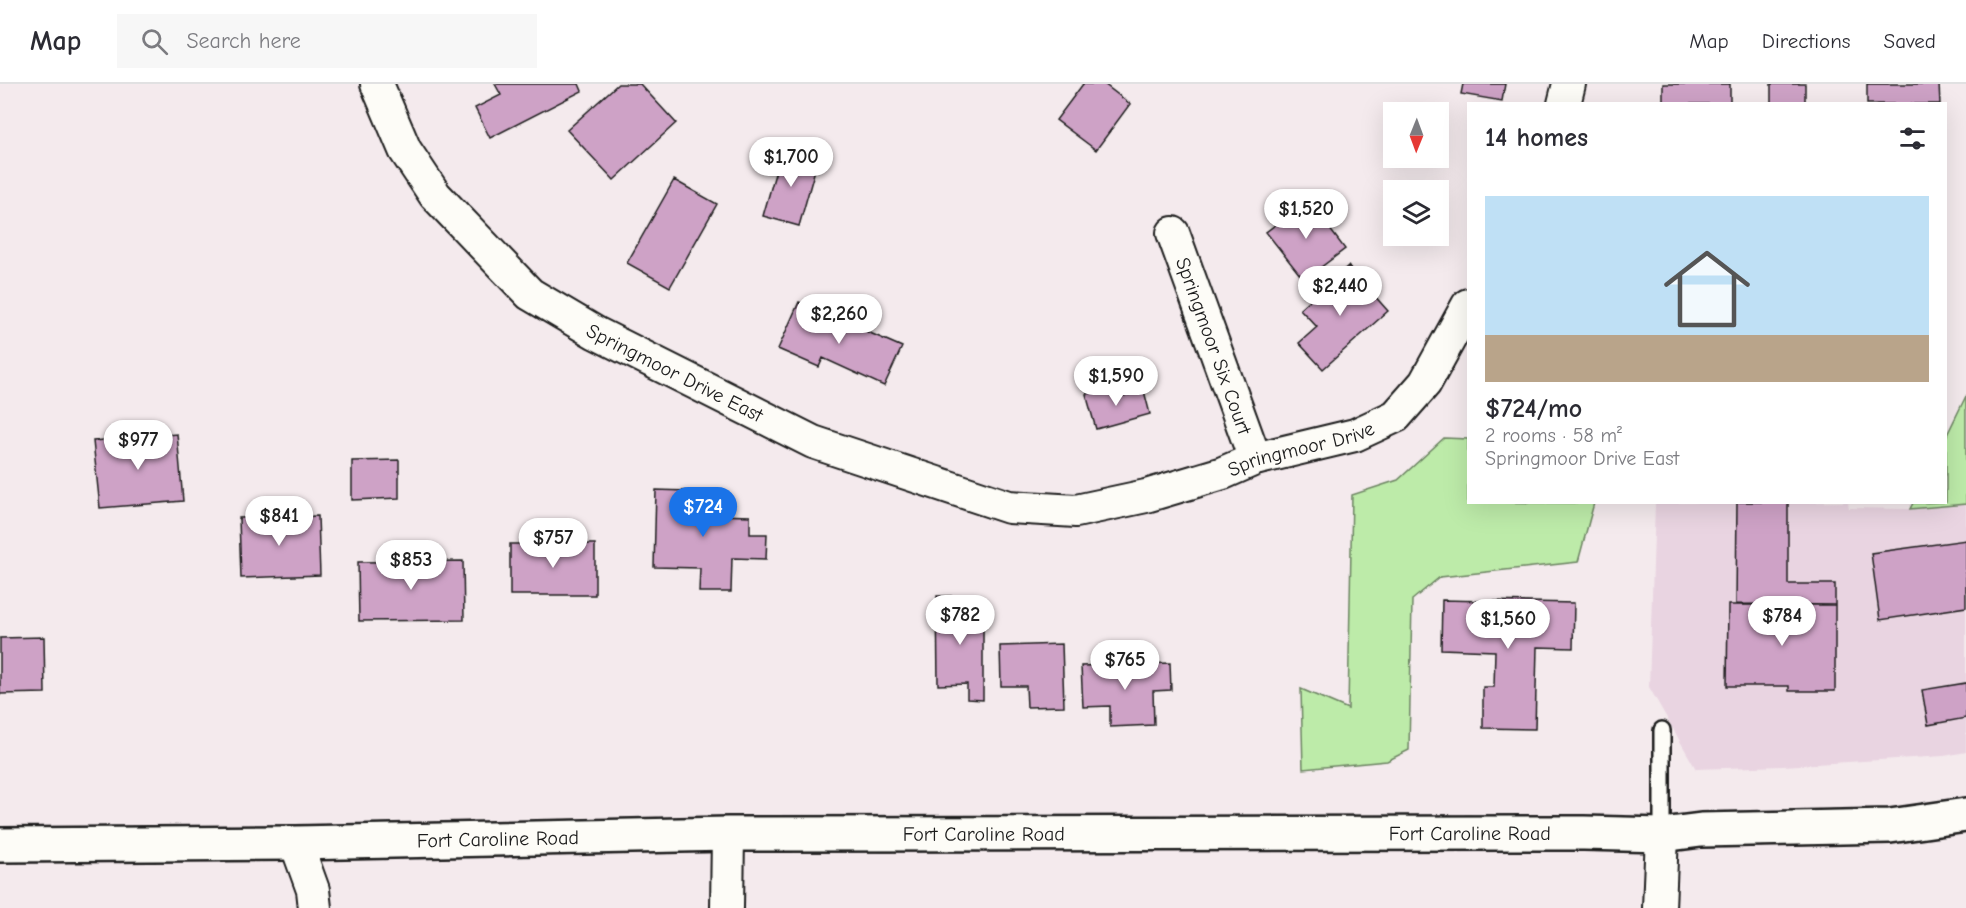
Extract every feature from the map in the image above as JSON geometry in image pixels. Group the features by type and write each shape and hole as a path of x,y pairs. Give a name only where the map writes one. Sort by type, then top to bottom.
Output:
{"street":[{"name":"Springmoor Drive East","path":"377,84 405,150 435,195 530,294 596,333 813,442 1009,507 1076,511"},
{"path":"1564,102 1569,84"},
{"name":"Springmoor Six Court","path":"1173,233 1256,459"},
{"name":"Springmoor Drive","path":"1076,511 1156,493 1223,473 1256,459 1355,435 1396,416 1425,383 1467,307"},
{"name":"Fort Caroline Road","path":"0,845 296,843 728,834 1584,833 1662,835 1701,830 1890,826 1966,815"},
{"path":"727,908 728,834"},
{"path":"1659,908 1662,835"},
{"path":"296,843 313,890 315,908"}],"lane":[{"path":"1662,730 1662,835"}],"shaded area":[{"path":"1966,396 1966,752 1944,756 1696,769 1649,687 1655,504 1848,504 1849,508 1909,509 1912,504 1947,504 1947,435"}],"green space":[{"path":"1966,396 1966,504 1910,509 1912,504 1947,504 1947,435"},
{"path":"1444,438 1467,439 1467,504 1594,504 1578,562 1440,577 1412,600 1409,750 1387,761 1303,769 1301,689 1348,709 1352,495 1398,480"}],"building":[{"path":"495,84 579,84 582,91 490,138 475,108 501,95"},
{"path":"618,84 640,84 676,123 614,180 567,130"},
{"path":"1083,84 1104,84 1130,104 1096,150 1056,120"},
{"path":"1463,84 1505,84 1502,101 1461,94"},
{"path":"1663,84 1730,84 1730,102 1663,102"},
{"path":"1771,84 1805,84 1805,102 1771,102"},
{"path":"1867,84 1939,84 1940,102 1867,102"},
{"path":"782,149 818,159 799,226 763,216"},
{"path":"674,180 717,204 670,287 627,263"},
{"path":"1308,200 1345,249 1304,280 1266,232"},
{"path":"1348,266 1388,311 1323,369 1299,343 1317,327 1300,309"},
{"path":"799,302 902,347 884,386 823,358 819,367 778,349"},
{"path":"1115,386 1119,397 1144,391 1150,414 1096,429 1086,394"},
{"path":"177,434 183,501 100,508 93,441"},
{"path":"399,460 399,498 352,500 352,461"},
{"path":"656,490 718,492 717,515 750,516 750,534 767,534 766,559 732,558 731,592 699,592 700,568 654,567"},
{"path":"1737,504 1788,504 1788,584 1835,584 1835,605 1736,604"},
{"path":"318,516 320,575 241,578 239,518"},
{"path":"1966,540 1966,607 1880,620 1871,553"},
{"path":"510,544 595,544 595,595 510,595"},
{"path":"463,561 464,620 359,621 358,562"},
{"path":"937,596 971,596 972,624 983,624 983,700 967,699 967,684 938,685"},
{"path":"1442,600 1574,603 1573,648 1537,647 1535,729 1483,728 1483,687 1494,687 1495,651 1441,649"},
{"path":"1728,605 1835,605 1835,691 1789,691 1789,686 1727,686"},
{"path":"44,637 45,693 0,694 0,638"},
{"path":"1062,644 1064,706 1027,707 1026,686 1001,686 1000,646"},
{"path":"1170,663 1171,690 1153,691 1154,725 1110,727 1110,706 1083,707 1081,666"},
{"path":"1966,683 1966,718 1928,725 1922,690"}]}
